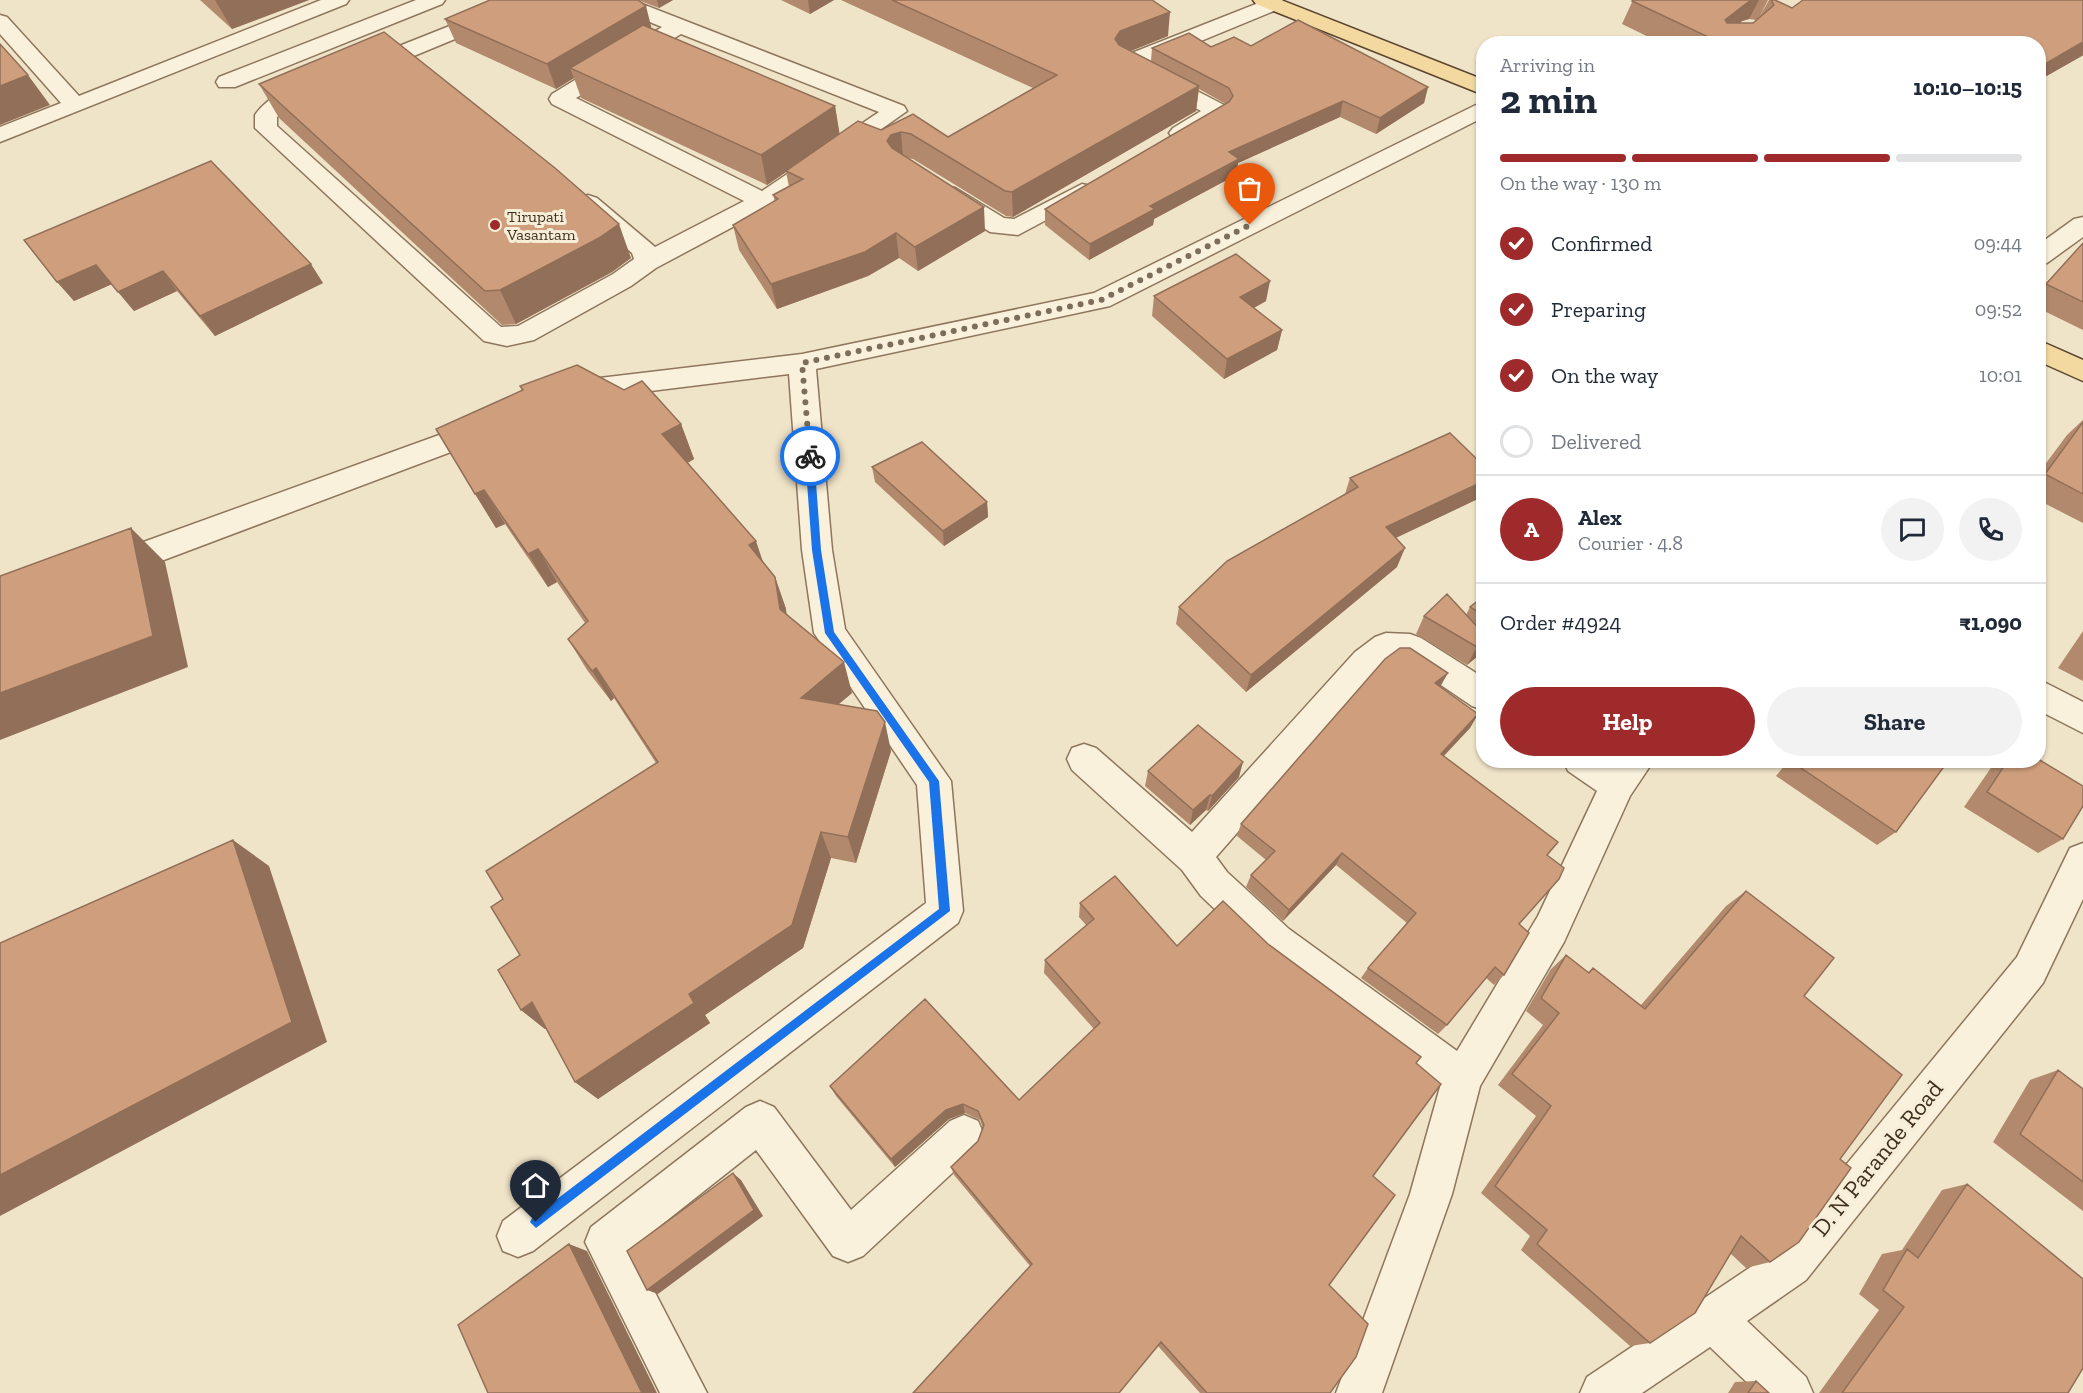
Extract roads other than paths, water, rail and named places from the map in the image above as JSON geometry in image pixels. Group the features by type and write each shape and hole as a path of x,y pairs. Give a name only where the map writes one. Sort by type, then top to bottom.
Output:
{"main road":[{"path":"1269,2 1476,85"},
{"path":"2046,353 2083,371"}],"street":[{"path":"0,135 339,0"},
{"path":"227,82 435,0"},
{"path":"533,0 280,102 266,115 266,128 493,335 507,337 525,334 622,280 647,262 763,201 896,111 613,0"},
{"path":"1166,141 1218,111 1127,63 1269,2"},
{"path":"0,21 76,106"},
{"path":"678,27 560,99 763,201"},
{"path":"405,52 423,67"},
{"path":"547,405 591,389 802,363 1101,300 1476,112"},
{"path":"932,184 999,226 1018,227 1105,178"},
{"path":"570,189 644,250 647,262"},
{"path":"2046,251 2083,225"},
{"path":"518,1236 945,911 934,781 830,633 817,550 802,363"},
{"path":"87,575 514,418"},
{"path":"1195,858 1210,835 1334,696 1366,662 1386,646 1410,647 1476,691"},
{"path":"2046,698 2083,719"},
{"path":"1084,759 1195,858 1214,884 1276,942 1462,1079"},
{"path":"1359,1393 1431,1194 1462,1079 1551,929 1627,773 1609,768"},
{"name":"D. N Parande Road","path":"1603,1393 1791,1265 2030,970 2083,860"},
{"path":"684,1393 606,1242 760,1121 848,1241 964,1135"},
{"path":"1713,1319 1790,1393"}],"place":[{"name":"Tirupati Vasantam","path":"495,225"}]}
